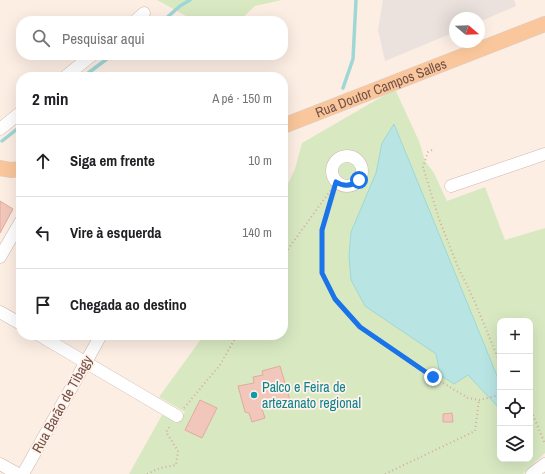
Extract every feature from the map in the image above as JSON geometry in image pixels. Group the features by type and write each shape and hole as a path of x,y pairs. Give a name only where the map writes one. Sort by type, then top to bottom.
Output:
{"main road":[{"name":"Rua Doutor Campos Salles","path":"288,124 545,24"},
{"path":"0,168 16,170"}],"street":[{"path":"71,72 86,60"},
{"path":"0,129 16,116"},
{"path":"451,186 545,154"},
{"path":"0,257 16,230"},
{"path":"0,312 16,321"},
{"path":"48,340 177,416"},
{"name":"Rua Barão de Tibagy","path":"23,474 98,340"},
{"path":"0,464 18,474"},
{"path":"532,474 545,464"}],"path":[{"path":"432,150 428,152 423,168 439,219 458,267 474,300 497,356"},
{"path":"288,249 336,182 322,230 322,273 335,299 360,327 468,398 479,400 497,396"},
{"path":"147,474 160,468 176,465 178,451 166,432 177,416 220,365 233,340"},
{"path":"386,474 475,431 479,400"},
{"path":"533,415 545,444"}],"shaded area":[{"path":"383,0 514,0 516,6 485,19 485,12 449,12 449,34 385,61 378,30"}],"green space":[{"path":"157,0 282,0 255,6 244,16 186,16"},
{"path":"395,89 419,141 425,161 434,173 447,201 485,187 505,240 545,228 545,453 523,474 129,474 162,415 178,423 185,412 159,397 200,340 288,340 288,184 295,169 302,143"}],"water":[{"path":"394,124 497,376 497,406 468,375 454,384 440,375 436,354 365,306 351,280 349,256 351,232 376,173 382,143"}],"building":[{"path":"0,201 13,209 0,233"},
{"path":"280,366 290,400 262,409 265,418 252,422 249,413 245,412 238,386 254,383 253,377 263,375 262,371"},
{"path":"200,400 217,408 202,438 185,430"},
{"path":"452,413 453,422 443,422 443,414"}],"waterway":[{"path":"169,16 190,0"},
{"path":"343,88 353,59 356,0"},
{"path":"90,72 105,60"},
{"path":"2,141 16,130"}],"place":[{"name":"Palco e Feira de artezanato regional","path":"254,395"}],"route":[{"path":"359,180 346,186 336,182 322,230 322,273 335,299 360,327 433,377"}]}
